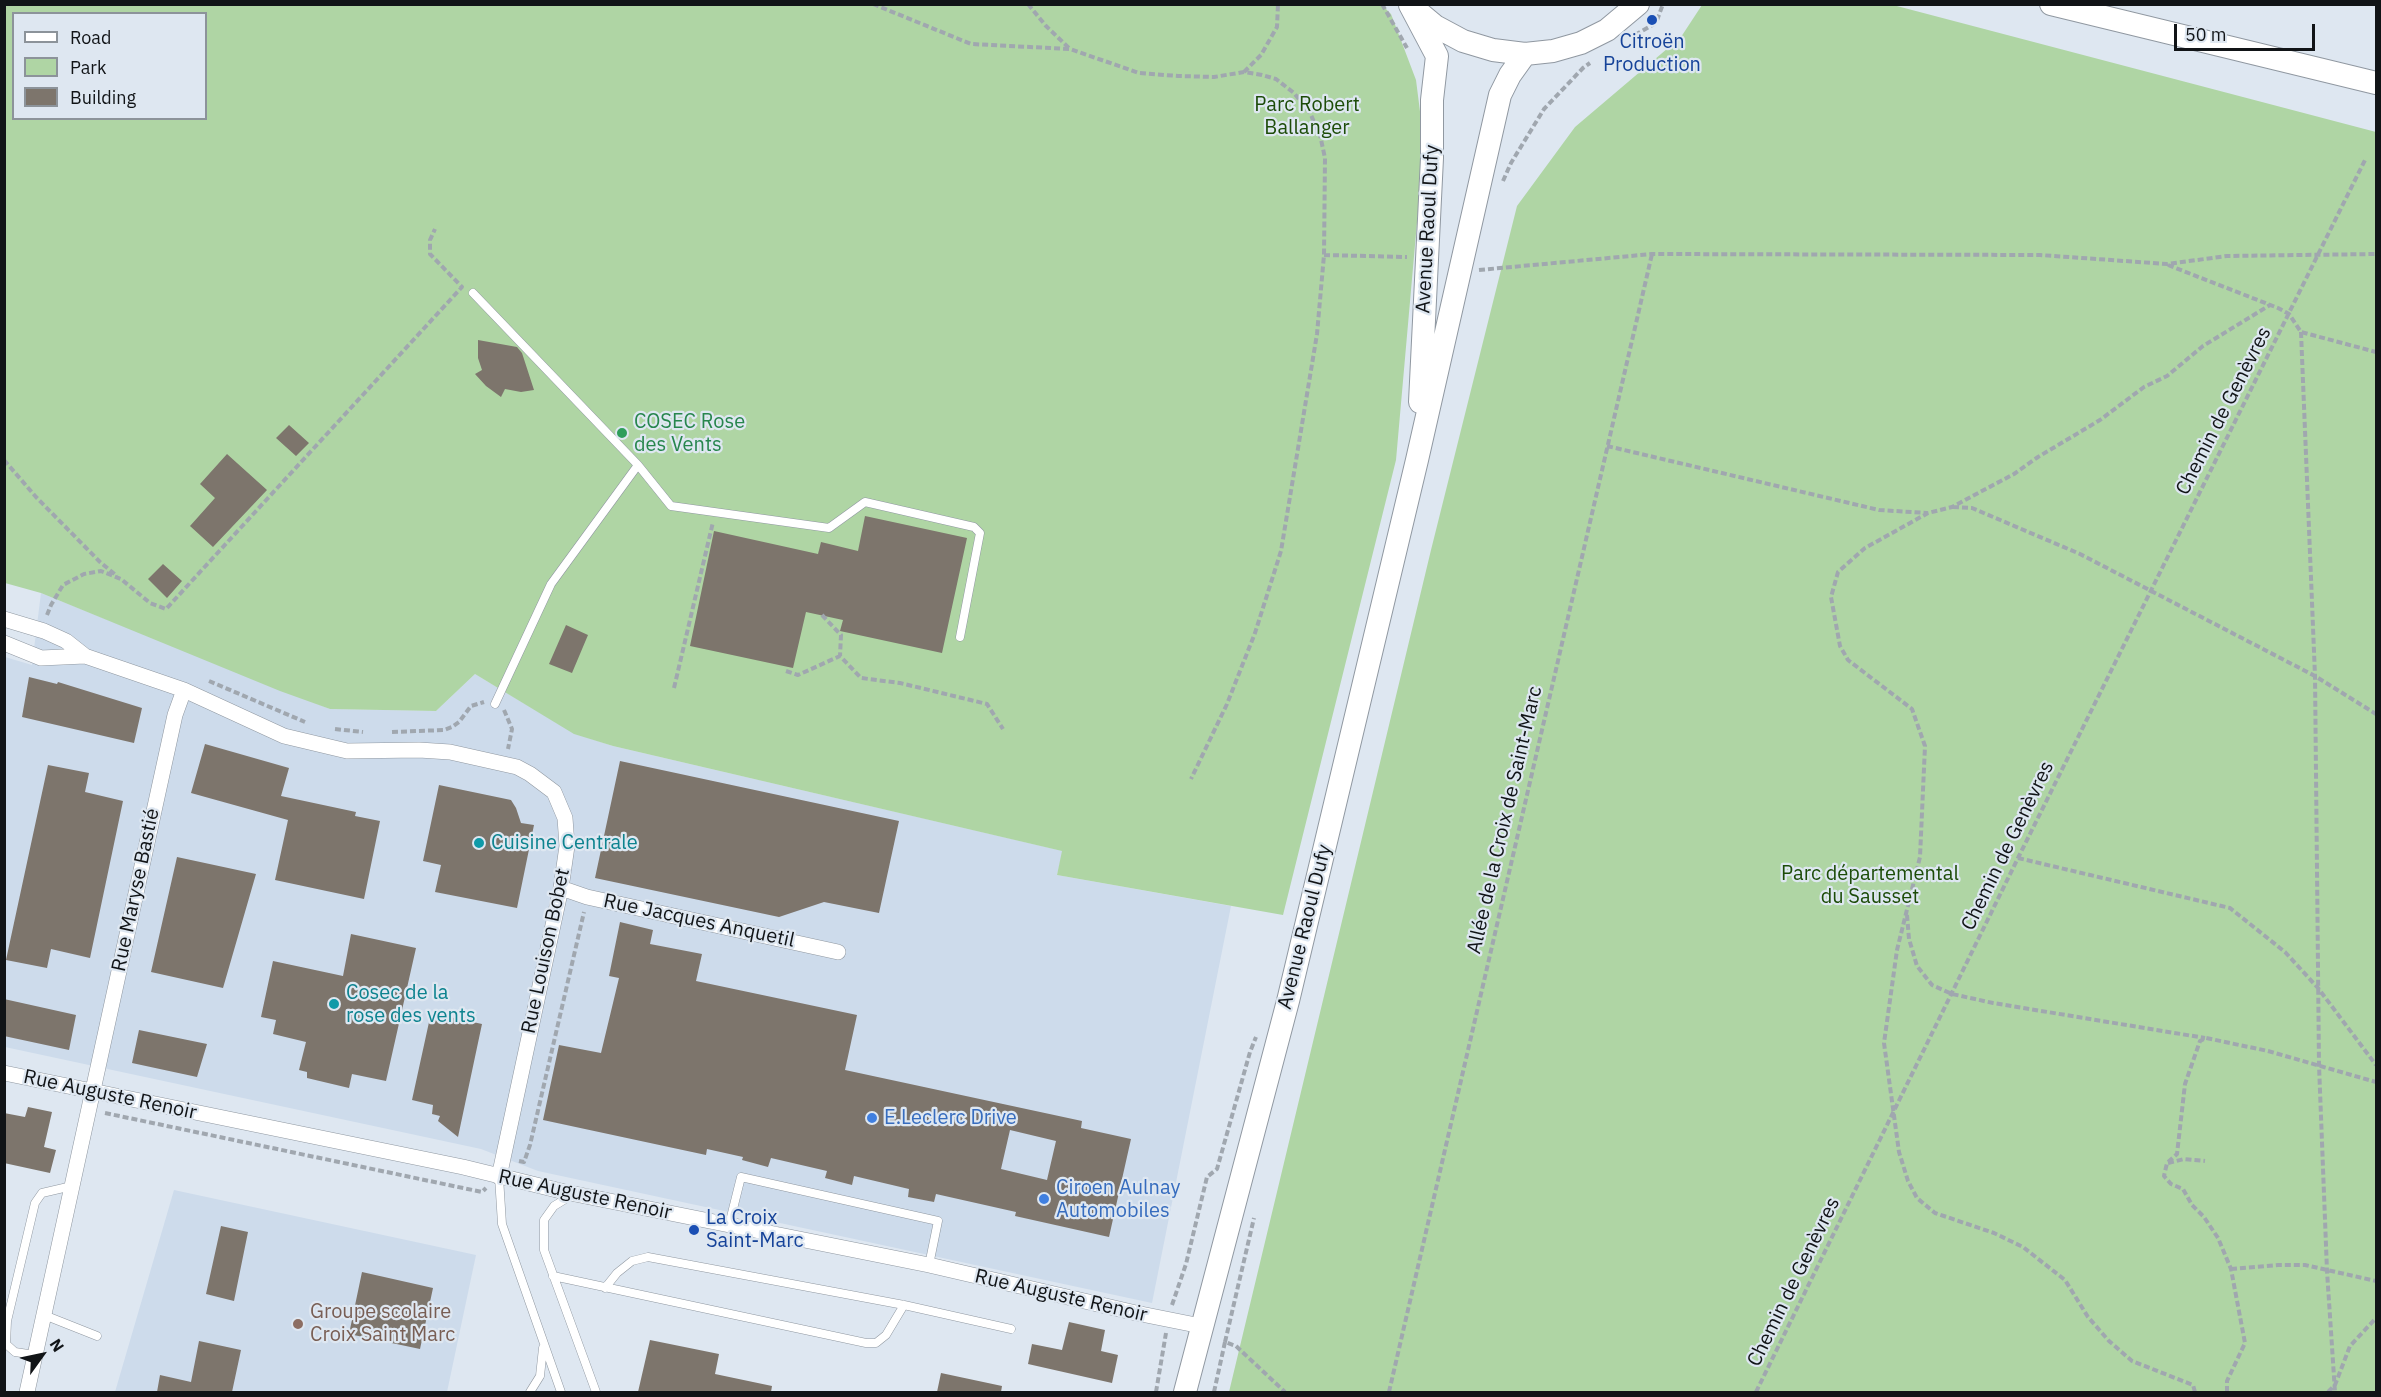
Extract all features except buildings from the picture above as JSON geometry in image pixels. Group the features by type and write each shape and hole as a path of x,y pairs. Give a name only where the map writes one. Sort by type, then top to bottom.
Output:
{"main road":[{"path":"1410,5 1435,26 1463,41 1493,50 1525,54 1553,51 1581,43 1607,30 1638,4"},
{"path":"2051,4 2376,83"},
{"name":"Avenue Raoul Dufy","path":"1410,5 1437,56 1432,100 1432,158 1417,460"},
{"name":"Avenue Raoul Dufy","path":"1185,1392 1288,1001 1417,460 1500,95 1510,75 1525,54"}],"street":[{"path":"4,619 45,631 66,641 85,657"},
{"path":"4,643 40,658 85,657"},
{"name":"Rue Louison Bobet","path":"85,657 184,690 257,725 306,743 347,751 450,752 517,767 536,777 554,792 561,805 567,832 567,846 561,888 501,1159 499,1177"},
{"name":"Rue Maryse Bastié","path":"27,1392 175,715 184,690"},
{"name":"Rue Jacques Anquetil","path":"561,888 587,897 838,952"},
{"name":"Rue Auguste Renoir","path":"4,1072 463,1167 573,1194 929,1265 1201,1326"}],"lane":[{"path":"473,293 638,465 671,506 830,528 865,502 974,526 980,533 960,637"},
{"path":"495,704 551,584 638,465"},
{"path":"499,1177 502,1224 561,1392"},
{"path":"729,1226 741,1177 938,1221 929,1265"},
{"path":"35,1355 15,1352 6,1344 7,1321 35,1203 42,1192 72,1186"},
{"path":"573,1194 554,1206 544,1220 544,1250 596,1392"},
{"path":"605,1288 617,1273 632,1261 648,1257 904,1305 1011,1329"},
{"path":"553,1276 866,1343 876,1343 886,1335 904,1305"},
{"path":"44,1315 97,1336"},
{"path":"530,1392 540,1376 543,1340"}],"path":[{"path":"873,4 971,44 1070,49 1138,73 1214,77 1244,72 1276,79 1294,93 1310,114 1320,135 1325,158 1324,255 1317,334 1281,550 1255,633 1227,704 1191,779"},
{"path":"1028,4 1046,26 1070,49"},
{"path":"1244,72 1261,55 1277,27 1278,4"},
{"path":"1382,4 1410,52"},
{"path":"1511,163 1544,109 1583,68"},
{"name":"Chemin de Genèvres","path":"1756,1392 2365,160"},
{"path":"4,460 100,562 150,603 166,609 462,287 430,254 430,240 435,229"},
{"path":"1479,270 1652,254 2040,255 2167,264 2227,256 2376,254"},
{"name":"Allée de la Croix de Saint-Marc","path":"1389,1392 1652,254"},
{"path":"1324,255 1414,257"},
{"path":"2167,264 2289,314 2301,332 2315,676 2319,1065 2327,1271 2335,1392"},
{"path":"2195,1392 2193,1385 2132,1361 2109,1341 2088,1317 2065,1281 2023,1248 1994,1233 1935,1213 1917,1198 1908,1181 1899,1152 1884,1043 1897,950 1920,857 1924,746 1912,709 1848,660 1840,646 1830,597 1838,572 1858,554 1928,513 1952,507 2014,474 2100,420 2144,387 2167,376 2203,346 2270,305"},
{"path":"2301,332 2376,352"},
{"path":"1607,446 1869,508 1928,513"},
{"path":"1952,507 1972,508 2080,554 2315,676 2376,714"},
{"path":"674,688 715,513"},
{"path":"47,617 63,585 76,577 101,571 121,579"},
{"path":"38,613 56,622"},
{"path":"822,615 841,635 840,656 861,678 900,683 987,704 1003,729"},
{"path":"786,671 798,675 840,656"},
{"path":"200,678 308,723"},
{"path":"382,732 444,730 459,722 464,713 477,703 485,701 505,711 512,729 505,764"},
{"path":"329,729 371,732"},
{"path":"2018,858 2230,908 2285,952 2318,988 2376,1065"},
{"path":"501,1159 524,1162 530,1145 587,897"},
{"path":"1906,911 1909,939 1917,966 1932,985 1952,994 1993,1003 2206,1038 2268,1051 2376,1082"},
{"path":"1156,1392 1168,1320 1176,1289 1186,1264 1207,1177 1217,1169 1257,1034"},
{"path":"2206,1038 2200,1041 2185,1084 2177,1154 2167,1163 2164,1176 2171,1184 2184,1189 2192,1205 2204,1217 2218,1238 2231,1269 2245,1343 2228,1381 2227,1392"},
{"path":"89,1110 482,1192 499,1177"},
{"path":"2167,1163 2184,1160 2205,1161"},
{"path":"2231,1269 2305,1265 2376,1281"},
{"path":"2328,1392 2335,1385 2350,1346 2376,1318"},
{"path":"1214,1392 1225,1342 1236,1346 1285,1392"}],"shaded area":[{"path":"41,593 330,709 436,711 475,674 574,733 613,746 1063,851 1057,875 1231,906 1152,1303 538,1171 481,1149 5,1047 5,657 32,665"},
{"name":"Groupe scolaire Croix Saint Marc","path":"174,1190 476,1255 447,1392 115,1392"}],"green space":[{"name":"COSEC Rose des Vents","path":"4,5 1382,5 1391,14 1416,80 1424,143 1396,460 1283,915 1057,875 1062,851 613,746 574,734 475,674 436,711 330,709 280,691 41,593 5,583"},
{"name":"Parc départemental du Sausset","path":"1702,5 1893,5 2376,132 2376,1392 1229,1392 1431,550 1517,206 1575,127 1681,37"}],"place":[{"name":"Citroën Production","path":"1652,20"},
{"name":"COSEC Rose des Vents","path":"622,433"},
{"name":"Cuisine Centrale","path":"479,843"},
{"name":"Cosec de la rose des vents","path":"334,1004"},
{"name":"E.Leclerc Drive","path":"872,1118"},
{"name":"Ciroen Aulnay Automobiles","path":"1044,1199"},
{"name":"La Croix Saint-Marc","path":"694,1230"},
{"name":"Groupe scolaire Croix Saint Marc","path":"298,1324"}],"park label":[{"name":"Parc Robert Ballanger","path":"1307,116"}]}
